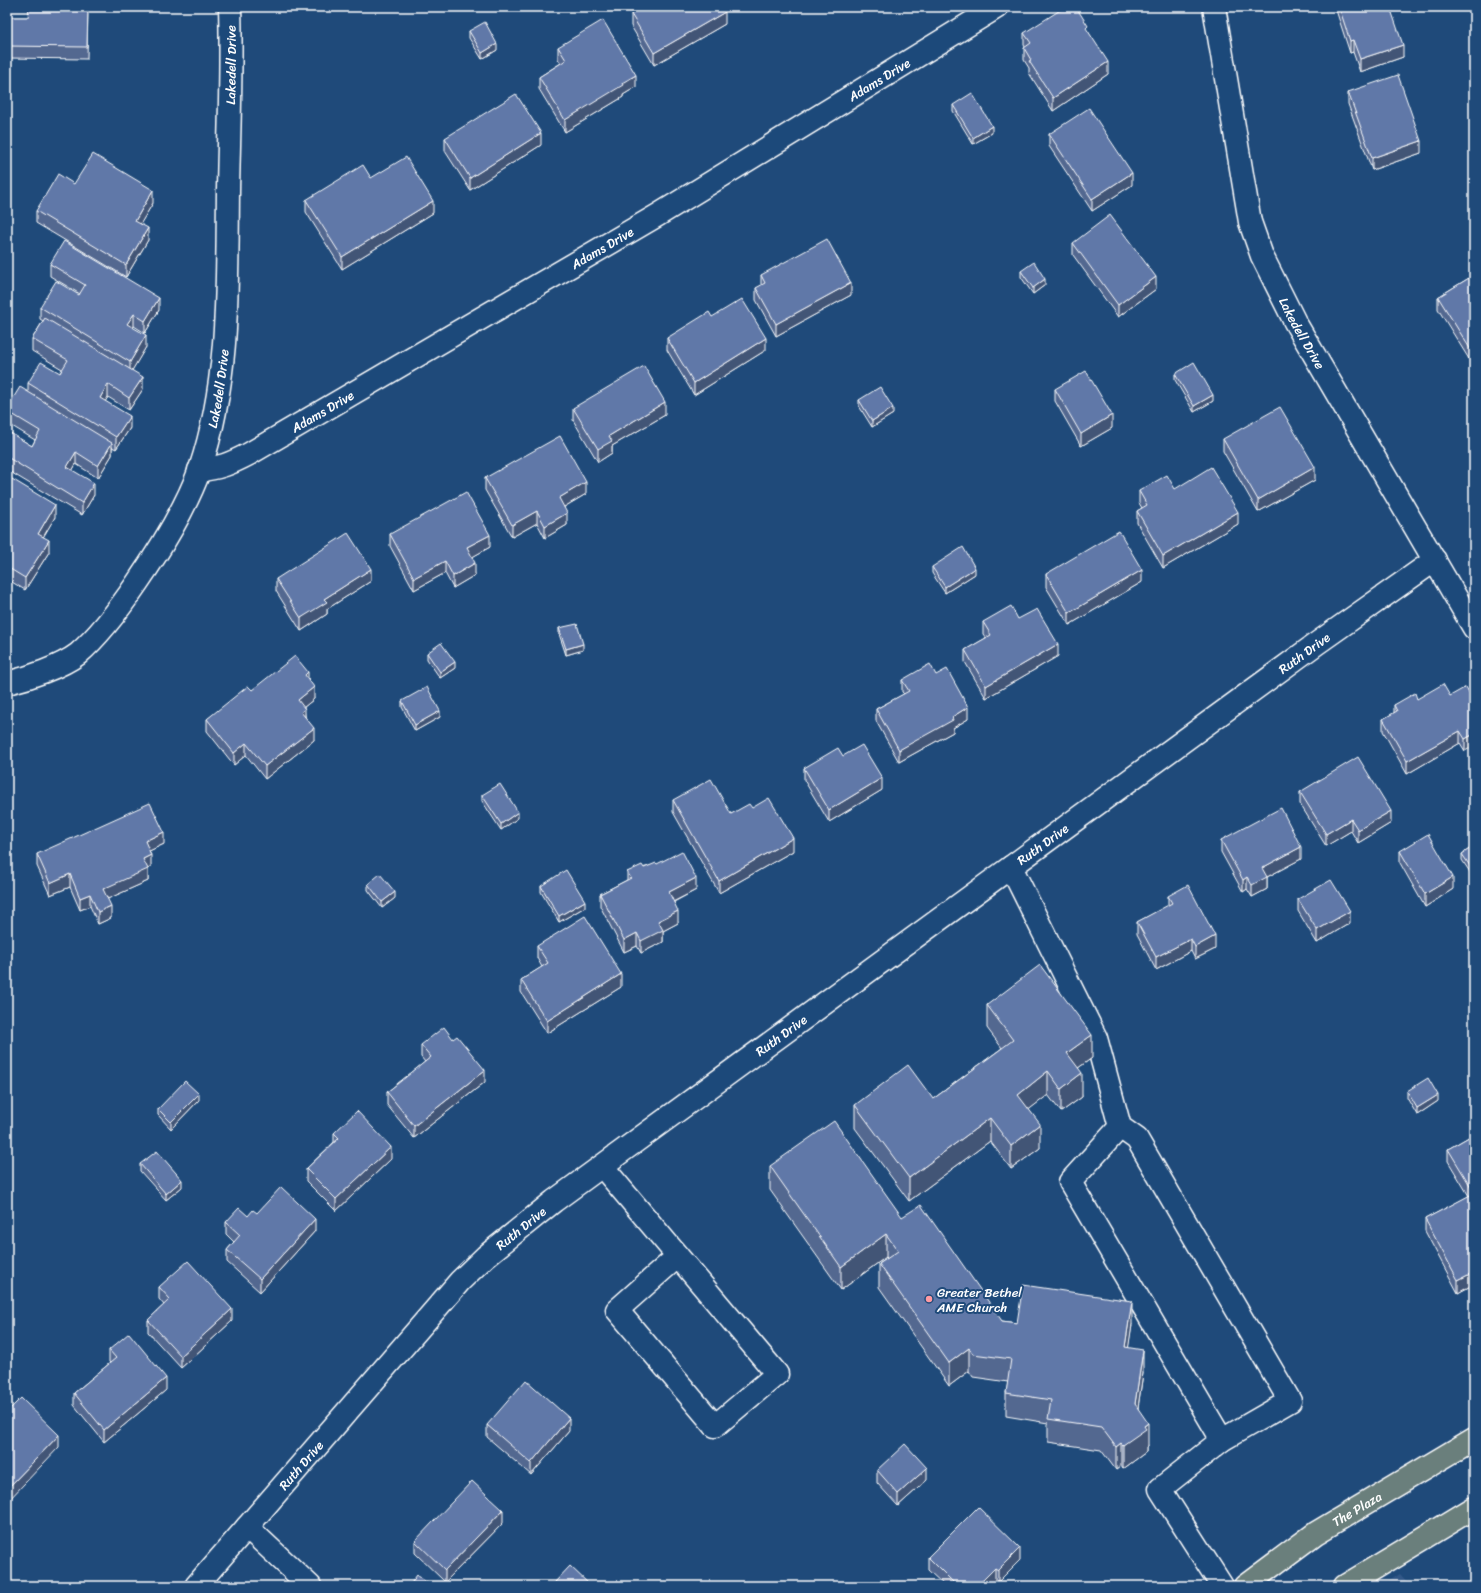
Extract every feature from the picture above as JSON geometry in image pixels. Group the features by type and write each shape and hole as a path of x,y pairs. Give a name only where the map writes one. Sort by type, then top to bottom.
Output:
{"main road":[{"name":"The Plaza","path":"1245,1586 1316,1533 1474,1439"},
{"path":"1345,1586 1474,1508"}],"street":[{"name":"Lakedell Drive","path":"7,683 43,672 76,655 96,636 119,608 161,547 181,512 199,470 210,433 220,382 227,316 230,7"},
{"name":"Adams Drive","path":"199,470 212,469 228,465 249,454 658,216 997,7"},
{"name":"Lakedell Drive","path":"1214,7 1250,222 1262,256 1296,322 1474,628"},
{"name":"Ruth Drive","path":"196,1586 460,1281 486,1256 548,1206 602,1166 1316,644 1435,560"},
{"path":"1011,867 1096,1038 1120,1127 1137,1139 1290,1401 1222,1440 1160,1489 1222,1586"},
{"path":"1120,1127 1070,1182 1222,1440"},
{"path":"602,1166 678,1256 777,1374 715,1426 617,1310 678,1256"},
{"path":"247,1527 310,1586"}],"shaded area":[{"path":"1400,1574 1411,1586 1382,1586"}],"building":[{"path":"29,7 88,7 87,47 7,46 7,17 28,17"},
{"path":"642,7 722,7 725,12 654,53 631,14"},
{"path":"1065,7 1076,7 1088,26 1086,28 1108,62 1053,98 1029,61 1031,60 1024,48 1031,43 1024,33"},
{"path":"1339,7 1390,7 1403,45 1360,59 1353,40 1350,41"},
{"path":"603,20 636,75 622,83 623,85 565,120 539,77 566,60 558,47"},
{"path":"485,22 497,44 482,53 469,31"},
{"path":"1398,75 1421,141 1372,158 1348,92"},
{"path":"972,93 992,126 973,138 953,105"},
{"path":"516,94 541,133 470,178 445,138"},
{"path":"1089,108 1132,173 1092,199 1049,134"},
{"path":"93,154 153,190 135,221 148,228 126,265 36,211 58,174 74,184"},
{"path":"406,157 433,201 342,257 306,200 363,165 371,178"},
{"path":"1110,215 1156,277 1118,305 1073,243"},
{"path":"827,239 851,283 776,324 756,288 765,283 761,275"},
{"path":"64,241 159,298 145,321 134,314 127,324 146,335 130,362 40,307 56,281 79,295 85,285 50,264"},
{"path":"1034,262 1045,279 1033,288 1021,271"},
{"path":"1474,275 1474,355 1438,297"},
{"path":"742,299 766,338 694,383 667,338 709,312 712,317"},
{"path":"45,318 143,377 129,398 108,384 100,398 130,416 116,437 28,383 41,362 60,373 68,360 32,339"},
{"path":"1194,362 1213,395 1194,406 1175,374"},
{"path":"644,366 665,402 609,436 612,441 598,449 573,408"},
{"path":"1086,371 1112,415 1081,434 1055,389"},
{"path":"20,387 112,443 98,466 76,452 67,467 94,483 82,503 7,457 7,431 32,446 40,431 7,411 7,408"},
{"path":"880,387 893,408 872,421 859,400"},
{"path":"1280,407 1315,467 1258,500 1223,439"},
{"path":"560,436 586,482 559,498 567,513 545,526 537,511 512,525 485,478"},
{"path":"1211,467 1238,512 1163,556 1137,511 1147,505 1139,491 1167,475 1175,489"},
{"path":"7,476 55,505 38,534 49,540 25,578 7,567"},
{"path":"466,492 490,535 467,547 475,563 453,576 445,561 414,578 390,534"},
{"path":"1119,531 1142,570 1069,613 1046,574"},
{"path":"348,533 371,569 324,599 327,602 301,618 276,579"},
{"path":"963,547 975,568 945,587 932,567"},
{"path":"1011,606 1018,619 1037,609 1058,644 986,686 965,650 991,635 983,622"},
{"path":"577,624 583,644 566,649 559,628"},
{"path":"441,643 455,662 440,672 427,653"},
{"path":"295,656 308,672 305,675 314,687 298,700 305,709 301,712 314,728 265,766 246,743 234,753 207,719 248,686 252,690"},
{"path":"930,664 936,675 947,669 968,707 952,717 953,720 899,750 876,709 909,691 902,680"},
{"path":"1443,684 1450,696 1466,687 1474,701 1474,734 1465,739 1460,731 1407,761 1383,719 1397,711 1394,705 1415,693 1417,699"},
{"path":"427,687 440,711 415,725 402,701"},
{"path":"862,745 882,778 829,810 804,768 838,748 843,756"},
{"path":"1358,757 1391,811 1358,830 1351,819 1326,834 1300,792"},
{"path":"711,779 731,814 749,804 752,808 769,798 793,838 719,881 673,800"},
{"path":"500,784 518,812 501,824 482,795"},
{"path":"150,803 164,832 145,841 151,855 143,859 148,869 103,889 111,906 98,912 90,894 80,898 70,874 50,883 37,854"},
{"path":"1281,808 1301,847 1262,868 1267,877 1252,885 1247,877 1243,880 1221,840"},
{"path":"1428,834 1453,877 1425,894 1400,851"},
{"path":"1474,846 1474,872 1462,854"},
{"path":"682,851 696,878 669,892 678,911 658,921 663,930 641,941 637,933 624,940 600,894 631,878 627,872 642,865 644,868 656,863 657,864"},
{"path":"566,870 585,901 559,916 541,886"},
{"path":"380,874 395,892 382,902 368,884"},
{"path":"1331,880 1350,911 1317,930 1298,899"},
{"path":"1188,885 1215,936 1195,947 1191,939 1156,957 1137,922 1172,903 1168,896"},
{"path":"585,916 621,974 547,1021 521,980 548,963 537,946"},
{"path":"1040,965 1092,1035 1067,1053 1082,1073 1061,1089 1048,1071 1018,1095 1040,1124 1011,1146 990,1118 909,1178 855,1105 908,1065 933,1099 1013,1040 987,1005"},
{"path":"444,1027 453,1039 457,1036 485,1070 414,1126 387,1092 431,1057 421,1045"},
{"path":"1428,1078 1438,1095 1417,1108 1407,1091"},
{"path":"185,1081 199,1094 171,1122 158,1109"},
{"path":"357,1111 391,1147 336,1199 306,1169 339,1138 334,1133"},
{"name":"Greater Bethel AME Church","path":"834,1121 902,1217 921,1205 1002,1321 1017,1323 1023,1285 1132,1301 1125,1347 1143,1350 1135,1404 1148,1423 1144,1426 1146,1429 1123,1445 1121,1443 1116,1447 1101,1427 1048,1419 1051,1400 1006,1393 1011,1359 973,1354 969,1348 949,1363 879,1264 898,1251 886,1234 841,1267 770,1166"},
{"path":"1474,1134 1474,1192 1448,1149"},
{"path":"157,1151 182,1180 166,1194 140,1164"},
{"path":"281,1187 315,1219 260,1279 227,1250 240,1235 226,1222 239,1208 248,1216 253,1210 257,1213"},
{"path":"1474,1193 1474,1272 1458,1280 1425,1219"},
{"path":"188,1261 232,1309 181,1356 148,1320 170,1299 159,1287"},
{"path":"129,1333 166,1378 104,1430 74,1393 116,1358 109,1350"},
{"path":"526,1380 569,1418 531,1463 487,1425"},
{"path":"21,1398 59,1435 7,1489 7,1412"},
{"path":"905,1444 927,1468 898,1494 877,1470"},
{"path":"472,1481 503,1510 445,1570 415,1541"},
{"path":"978,1507 1020,1548 998,1570 995,1568 982,1581 984,1582 981,1586 957,1586 928,1557"},
{"path":"570,1566 589,1584 588,1586 560,1586 555,1582"},
{"path":"417,1575 431,1586 409,1586"}],"place":[{"name":"Greater Bethel AME Church","path":"929,1299"}]}
